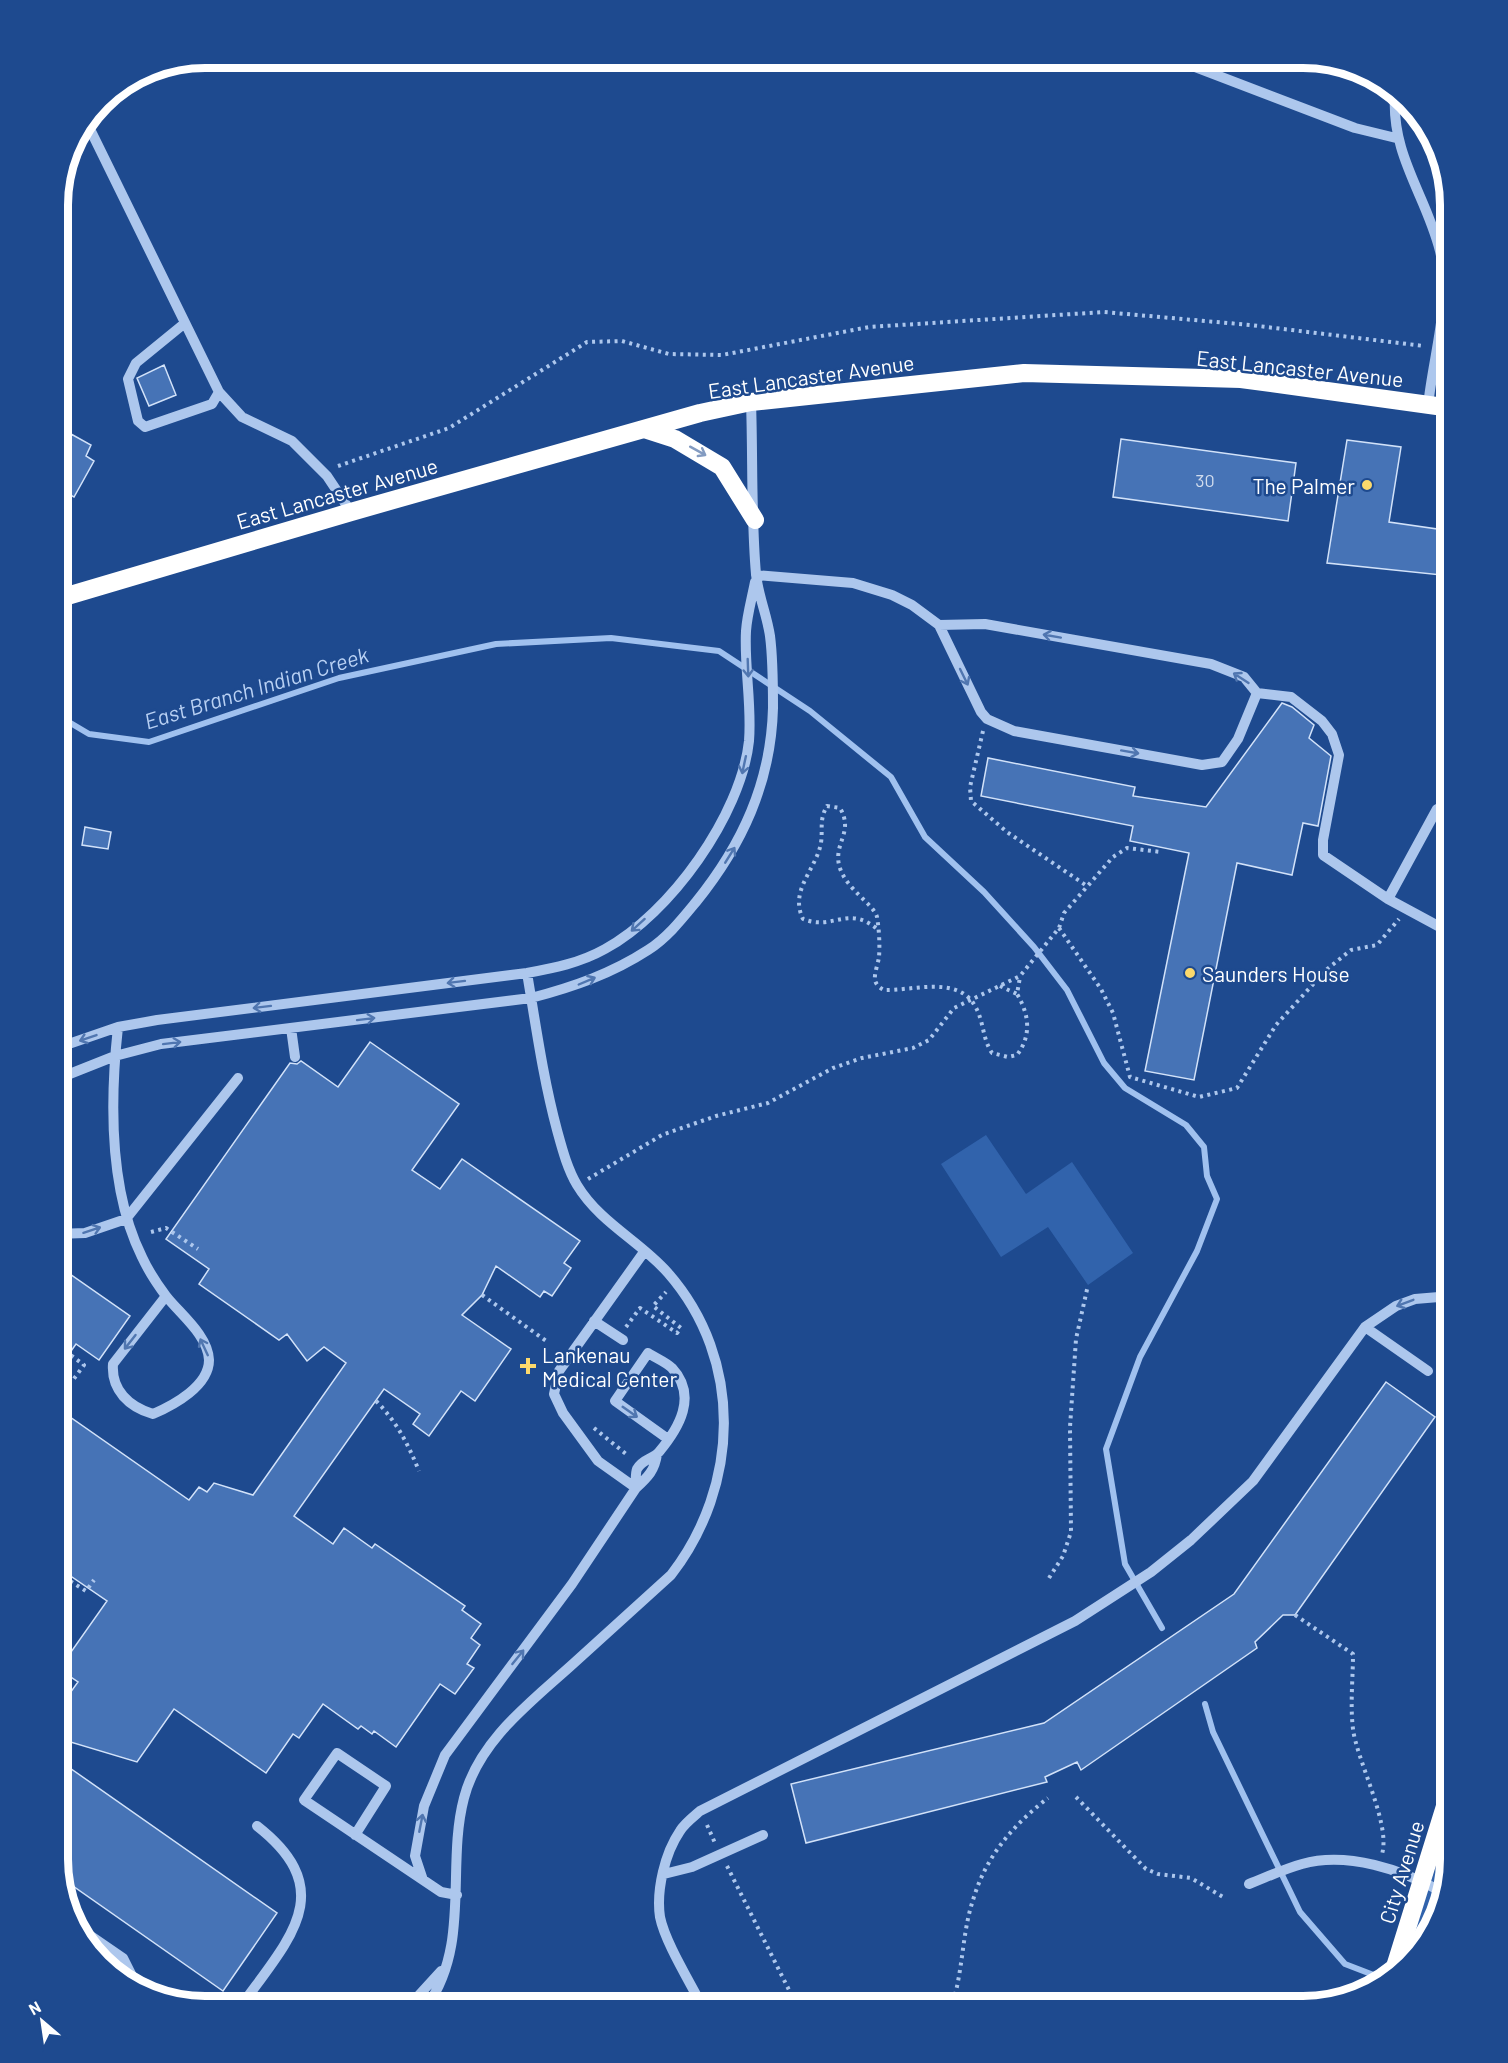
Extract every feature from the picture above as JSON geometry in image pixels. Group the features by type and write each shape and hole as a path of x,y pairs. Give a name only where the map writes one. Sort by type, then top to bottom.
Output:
{"highway":[{"name":"East Lancaster Avenue","path":"68,595 644,429 751,402 1024,373 1241,380 1440,407"},
{"path":"644,429 675,439 722,467 755,520"},
{"name":"City Avenue","path":"1398,1957 1440,1823"}],"street":[{"path":"1198,68 1355,128 1396,138"},
{"path":"1395,104 1396,138 1440,251"},
{"path":"90,130 219,392 242,417 292,441 322,471 351,512"},
{"path":"1428,406 1440,316"},
{"path":"185,323 136,363 128,379 138,421 144,427 212,404 219,392"},
{"path":"68,1044 118,1027 527,973 573,964 606,949 630,932 676,887 710,843 728,812 746,752 749,707 746,630 756,575 751,402"},
{"path":"756,575 853,583 892,595 912,605 939,625 981,712 987,719 1014,731 1202,765 1222,762 1238,739 1257,693"},
{"path":"68,1075 115,1056 161,1044 531,998 581,984 651,949 678,924 711,882 749,820 764,780 773,708 770,636 756,575"},
{"path":"939,625 985,624 1211,664 1244,677 1257,693 1291,697 1322,721 1332,734 1339,755 1323,840 1323,855 1330,863 1440,927"},
{"path":"1388,898 1437,809"},
{"path":"434,1995 454,1932 459,1830 464,1798 473,1772 487,1749 507,1724 671,1575 697,1537 715,1495 726,1429 720,1374 698,1316 684,1292 666,1271 604,1218 577,1185 567,1163 544,1083 527,973"},
{"path":"118,1027 115,1056 116,1174 126,1219 142,1257 166,1296 199,1336 207,1350 209,1361 206,1376 198,1384 180,1399 153,1414 135,1406 116,1388 112,1378 113,1364 166,1296"},
{"path":"291,1028 295,1057"},
{"path":"68,1234 85,1233 126,1219 238,1078"},
{"path":"636,1488 598,1461 563,1413 554,1394 559,1371 644,1252"},
{"path":"697,1995 660,1917 668,1854 680,1829 700,1811 1075,1621 1151,1572 1191,1540 1253,1481 1365,1327 1396,1306 1415,1299 1440,1297"},
{"path":"594,1321 621,1339"},
{"path":"1365,1327 1428,1371"},
{"path":"423,1880 415,1856 424,1806 445,1755 572,1584 636,1488 637,1469 645,1460 657,1454 668,1439 684,1415 681,1382 671,1368 648,1353 615,1401 668,1439"},
{"path":"355,1834 386,1786 337,1753 304,1800 441,1892 457,1895"},
{"path":"249,1995 279,1953 300,1915 304,1895 295,1868 282,1845 257,1826"},
{"path":"664,1874 692,1867 763,1835"},
{"path":"1249,1884 1304,1863 1342,1862 1378,1867 1422,1881 1437,1889"},
{"path":"93,1937 123,1958 131,1974"},
{"path":"419,1995 445,1966"}],"path":[{"path":"322,471 449,428 587,342 622,341 669,354 722,356 869,327 1104,312 1250,325 1437,348"},
{"path":"987,719 970,787 971,801 1007,831 1087,886"},
{"path":"876,928 864,919 856,917 815,924 803,919 798,909 799,894 821,844 820,817 827,806 840,808 847,826 840,846 839,865 857,896 875,911 878,919 876,928 880,943 875,979 878,987 896,991 932,987 956,989 974,1004 987,1045 992,1053 1008,1057 1017,1055 1023,1048 1029,1029 1022,1002 1017,994 1000,985"},
{"path":"577,1185 662,1135 716,1116 768,1103 833,1068 913,1048 929,1040 954,1008 1020,976 1059,928 1064,913 1113,857 1127,848 1161,852"},
{"path":"1059,928 1101,989 1113,1013 1130,1077 1198,1097 1237,1088 1276,1024 1326,970 1351,950 1377,945 1408,909"},
{"path":"1017,994 1020,976"},
{"path":"151,1232 166,1228 198,1249"},
{"path":"1049,1578 1063,1556 1071,1532 1070,1427 1074,1361 1076,1339 1088,1285"},
{"path":"621,1339 640,1308 677,1333 681,1328 652,1306 666,1292"},
{"path":"482,1295 549,1342"},
{"path":"68,1354 84,1365 73,1380"},
{"path":"375,1401 389,1414 405,1436 419,1471"},
{"path":"591,1425 626,1454"},
{"path":"68,1584 70,1581 86,1591 94,1580"},
{"path":"1294,1615 1353,1654 1353,1730 1385,1845 1378,1867"},
{"path":"1076,1797 1146,1869 1158,1874 1191,1878 1223,1897"},
{"path":"955,1995 964,1960 972,1901 985,1870 999,1844 1021,1819 1048,1798"},
{"path":"700,1811 793,1996"}],"shaded area":[{"path":"986,1135 1026,1194 1072,1162 1133,1253 1088,1285 1048,1227 1001,1257 941,1164"},
{"path":"1436,1867 1439,1869 1436,1894 1422,1927 1409,1945"}],"building":[{"path":"164,365 176,395 149,406 137,378"},
{"path":"71,434 91,445 86,456 94,461 74,497 68,494 68,439"},
{"path":"1121,439 1296,463 1288,521 1113,497"},
{"name":"The Palmer","path":"1347,440 1401,447 1389,522 1440,529 1440,575 1327,563"},
{"name":"Saunders House","path":"1282,703 1292,707 1314,725 1309,738 1331,756 1318,826 1303,823 1292,875 1237,863 1194,1080 1145,1071 1189,853 1130,841 1133,826 981,796 988,758 1135,787 1133,796 1206,807"},
{"path":"85,827 111,832 108,849 82,845"},
{"path":"370,1042 459,1104 412,1170 440,1189 462,1159 580,1241 564,1263 571,1268 552,1296 544,1291 540,1297 496,1266 482,1295 462,1315 511,1349 475,1401 461,1391 429,1436 413,1424 420,1414 384,1389 294,1516 333,1544 344,1528 372,1548 375,1544 465,1606 462,1610 481,1624 471,1638 480,1645 467,1664 474,1668 455,1694 440,1684 396,1747 374,1731 372,1734 361,1726 358,1729 323,1704 299,1738 293,1734 266,1773 174,1709 137,1762 68,1741 68,1696 78,1682 68,1675 68,1656 107,1601 68,1576 68,1416 189,1500 199,1487 207,1492 214,1483 253,1495 346,1363 324,1347 307,1361 287,1334 279,1340 199,1284 209,1269 166,1239 290,1063 297,1064 301,1061 338,1087"},
{"path":"68,1273 130,1316 99,1360 76,1344 68,1355"},
{"path":"1386,1382 1435,1417 1295,1615 1283,1615 1255,1642 1257,1648 1081,1770 1077,1762 1045,1777 1047,1782 806,1843 791,1784 1044,1723 1234,1594"},
{"path":"68,1767 277,1913 223,1991 70,1884 68,1858"}],"waterway":[{"name":"East Branch Indian Creek","path":"68,722 89,734 149,742 339,678 496,644 611,638 719,651 810,711 891,777 925,837 984,892 1034,947 1067,990 1104,1063 1125,1088 1186,1125 1204,1147 1207,1176 1217,1199 1197,1251 1140,1357 1106,1449 1125,1564 1162,1628"},
{"name":"East Branch Indian Creek","path":"1205,1704 1213,1732 1300,1912 1345,1964 1374,1975"}],"place":[{"name":"The Palmer","path":"1367,485"},
{"name":"Saunders House","path":"1190,973"},
{"name":"Lankenau Medical Center","path":"528,1366"}]}
